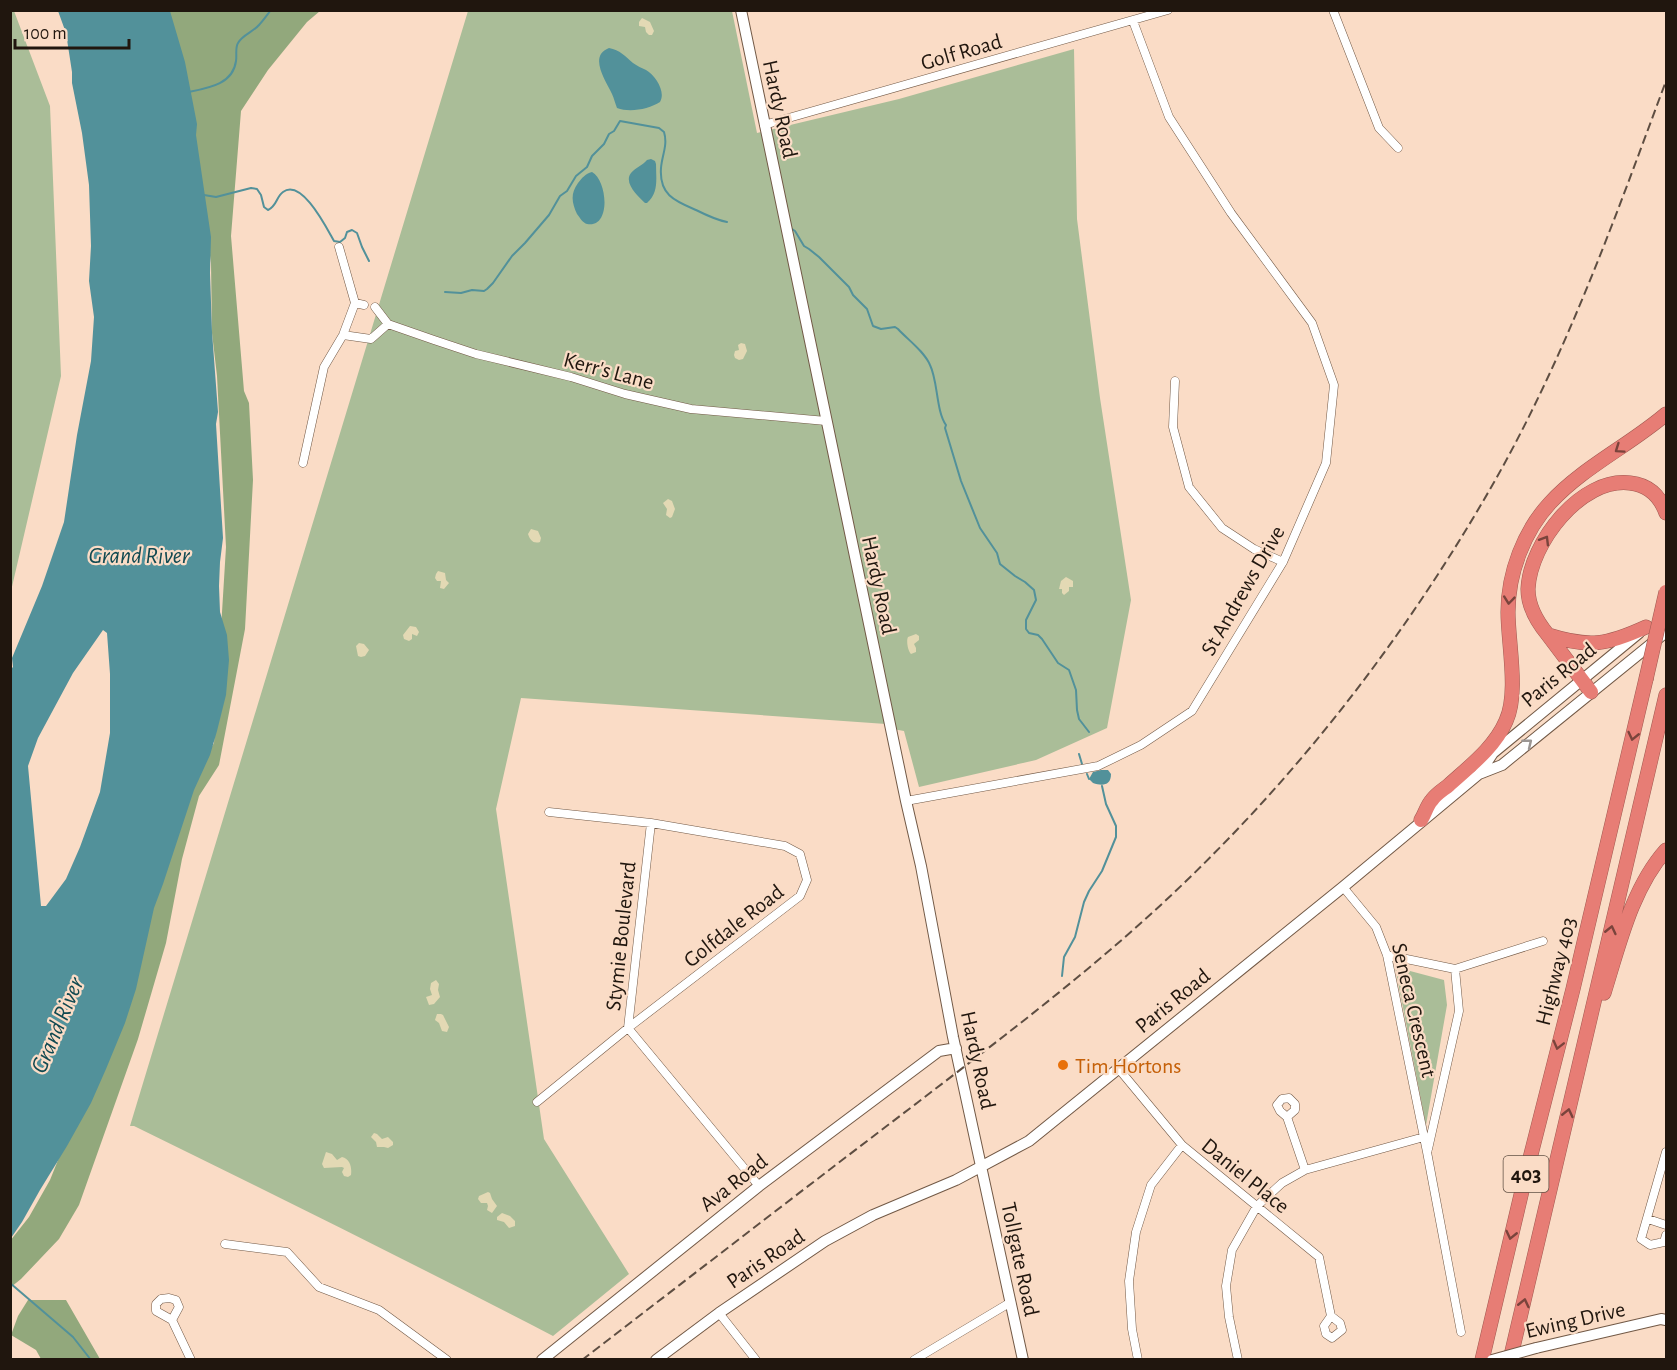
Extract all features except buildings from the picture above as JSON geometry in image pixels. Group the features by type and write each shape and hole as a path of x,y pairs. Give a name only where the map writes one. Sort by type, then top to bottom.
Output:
{"highway":[{"path":"1421,820 1431,801 1482,755 1500,733 1508,718 1512,683 1508,628 1510,592 1513,572 1532,528 1550,504 1568,486 1666,414"},
{"path":"1591,692 1548,636 1530,602 1528,590 1541,548 1547,536 1572,506 1599,487 1619,482 1644,486 1657,495 1666,513"},
{"name":"Highway 403","path":"1482,1359 1573,989 1666,592"},
{"path":"1548,636 1590,644 1620,639 1646,627"},
{"name":"Highway 403","path":"1510,1359 1666,695"},
{"path":"1583,1048 1594,1025 1638,895 1656,861 1666,850"}],"main road":[{"name":"Hardy Road","path":"741,10 982,1167"},
{"name":"Paris Road","path":"1479,774 1493,753 1666,610"},
{"name":"Paris Road","path":"656,1359 825,1241 873,1215 982,1167 1029,1141 1343,887 1421,820 1479,774 1502,765 1666,632"},
{"name":"Ava Road","path":"542,1359 759,1186 939,1051 956,1048"},
{"name":"Tollgate Road","path":"982,1167 1023,1359"},
{"name":"Ewing Drive","path":"1492,1359 1662,1319 1666,1320"}],"street":[{"name":"Golf Road","path":"764,125 1168,10"},
{"path":"1333,10 1379,128 1398,148"},
{"name":"St Andrews Drive","path":"906,801 1098,766 1141,745 1192,711 1283,562 1326,464 1334,385 1312,324 1231,213 1169,117 1133,21"},
{"path":"303,463 324,368 343,335 355,303 339,247"},
{"path":"355,303 364,305"},
{"path":"343,335 371,339 388,324 375,307"},
{"name":"Kerr's Lane","path":"388,324 476,354 571,377 625,394 691,409 826,421"},
{"path":"1175,381 1173,427 1189,487 1222,528 1254,549 1283,562"},
{"name":"Golfdale Road","path":"537,1102 628,1028 800,896 807,880 800,854 785,846 651,823 549,812"},
{"name":"Stymie Boulevard","path":"651,823 628,1028 759,1186"},
{"name":"Seneca Crescent","path":"1343,887 1376,927 1387,956 1461,1332"},
{"path":"1387,956 1455,969 1543,941"},
{"name":"Seneca Crescent","path":"1427,1152 1459,1011 1455,969"},
{"name":"Daniel Place","path":"1118,1068 1182,1145 1319,1257 1331,1316"},
{"path":"1287,1117 1305,1170"},
{"path":"1238,1359 1229,1317 1226,1286 1232,1250 1257,1206 1282,1183 1305,1170 1424,1137"},
{"path":"1138,1359 1132,1329 1129,1281 1136,1232 1151,1185 1182,1145"},
{"path":"1666,1152 1641,1239 1650,1245 1664,1242 1666,1235"},
{"path":"1648,1219 1666,1225"},
{"path":"225,1244 287,1252 319,1287 379,1310 447,1359"},
{"path":"914,1359 1011,1302"},
{"path":"719,1313 756,1359"},
{"path":"172,1320 191,1359"}],"green space":[{"path":"10,11 14,11 50,106 61,376 11,591"},
{"path":"166,11 320,11 307,22 268,70 241,111 231,236 244,391 249,403 253,480 245,629 219,765 199,796 182,859 166,943 138,1039 79,1205 59,1239 11,1287 10,1241 29,1217 50,1180 96,1066 196,774 214,743 226,547 217,376 212,333 211,263 188,91"},
{"path":"468,11 732,11 757,133 899,99 1074,49 1077,219 1100,398 1131,600 1107,728 1036,760 919,787 904,731 887,728 886,724 521,698 496,809 544,1139 629,1274 553,1336 292,1204 130,1126"},
{"path":"1395,967 1444,980 1447,1005 1426,1125"},
{"path":"28,1300 66,1300 100,1359 41,1359 36,1350 11,1335 18,1316"}],"sand":[{"path":"642,18 650,22 654,31 652,35 646,32 645,27 639,26"},
{"path":"741,343 745,344 747,351 743,359 739,360 734,355"},
{"path":"668,499 672,501 675,509 670,518 666,515 667,509 663,503"},
{"path":"531,529 538,531 540,542 531,540 528,534"},
{"path":"438,571 445,573 449,583 444,589 440,588 441,581 435,578"},
{"path":"1066,577 1073,581 1073,587 1069,587 1069,591 1064,595 1062,589 1059,589 1061,581"},
{"path":"410,626 416,627 419,632 417,636 412,634 412,639 409,641 404,639 403,635"},
{"path":"916,634 919,640 914,644 916,652 911,654 907,639"},
{"path":"359,643 364,644 369,650 365,656 358,656 356,646"},
{"path":"436,980 439,984 440,997 434,1004 429,1005 426,997 432,995 431,983"},
{"path":"437,1014 443,1015 449,1027 447,1032 442,1031 435,1020"},
{"path":"374,1133 382,1139 388,1137 393,1145 388,1148 377,1147 371,1137"},
{"path":"326,1152 332,1154 337,1160 342,1157 349,1161 351,1175 344,1176 342,1167 324,1168 322,1164"},
{"path":"488,1192 497,1206 492,1213 487,1210 487,1203 481,1203 478,1199 479,1196"},
{"path":"502,1213 515,1221 515,1226 509,1228 504,1222 497,1220"}],"water":[{"name":"Grand River","path":"58,11 170,11 185,62 197,124 196,135 211,237 212,332 223,538 219,586 220,612 227,635 229,660 226,695 217,731 210,755 194,790 154,908 136,989 125,1023 91,1103 11,1238 11,669 13,667 12,658 42,586 64,522 91,361 94,317 89,281 91,246 89,185 66,33","holes":["103,630 107,633 110,733 100,792 66,879 46,906 41,906 28,766 38,738 73,673"]},
{"path":"609,48 619,52 653,76 661,89 660,102 639,110 617,108 599,63 603,52"},
{"path":"651,159 656,164 656,185 651,199 645,203 633,190 629,177 643,163"},
{"path":"592,172 601,185 605,203 600,219 595,224 587,224 577,214 573,195 581,179"},
{"path":"1108,770 1111,774 1108,783 1103,785 1093,783 1089,779 1093,772"}],"waterway":[{"path":"189,92 204,89 225,80 234,69 238,43 254,30 271,10"},
{"path":"445,292 461,293 487,289 512,256 549,215 560,196 567,191 576,176 587,167 592,156 604,144 620,121 659,128 664,132 661,177 666,191 675,200 727,222"},
{"path":"204,195 216,197 251,188 257,189 264,207 268,210 283,192 290,190 298,192 313,207 334,241 340,242 345,238 347,232 352,230 357,233 369,261"},
{"path":"792,229 804,246 819,257 849,287 853,295 867,309 873,326 881,329 895,327 927,360 933,372 940,412 946,425 961,481 980,528 997,553 1000,564 1034,590 1036,600 1026,620 1026,629 1029,633 1038,635 1058,663 1069,670 1076,690 1079,719 1089,732"},
{"path":"1079,754 1082,764"},
{"path":"1087,774 1089,779"},
{"path":"1062,976 1064,957 1075,937 1084,902 1102,871 1116,837 1116,826 1106,804 1102,786"},
{"path":"10,1283 73,1337 91,1360"}],"railway":[{"path":"582,1360 1086,970 1183,884 1228,839 1313,745 1390,644 1426,592 1461,539 1519,436 1544,386 1588,286 1666,81"}],"place":[{"name":"Tim Hortons","path":"1063,1065"}]}
